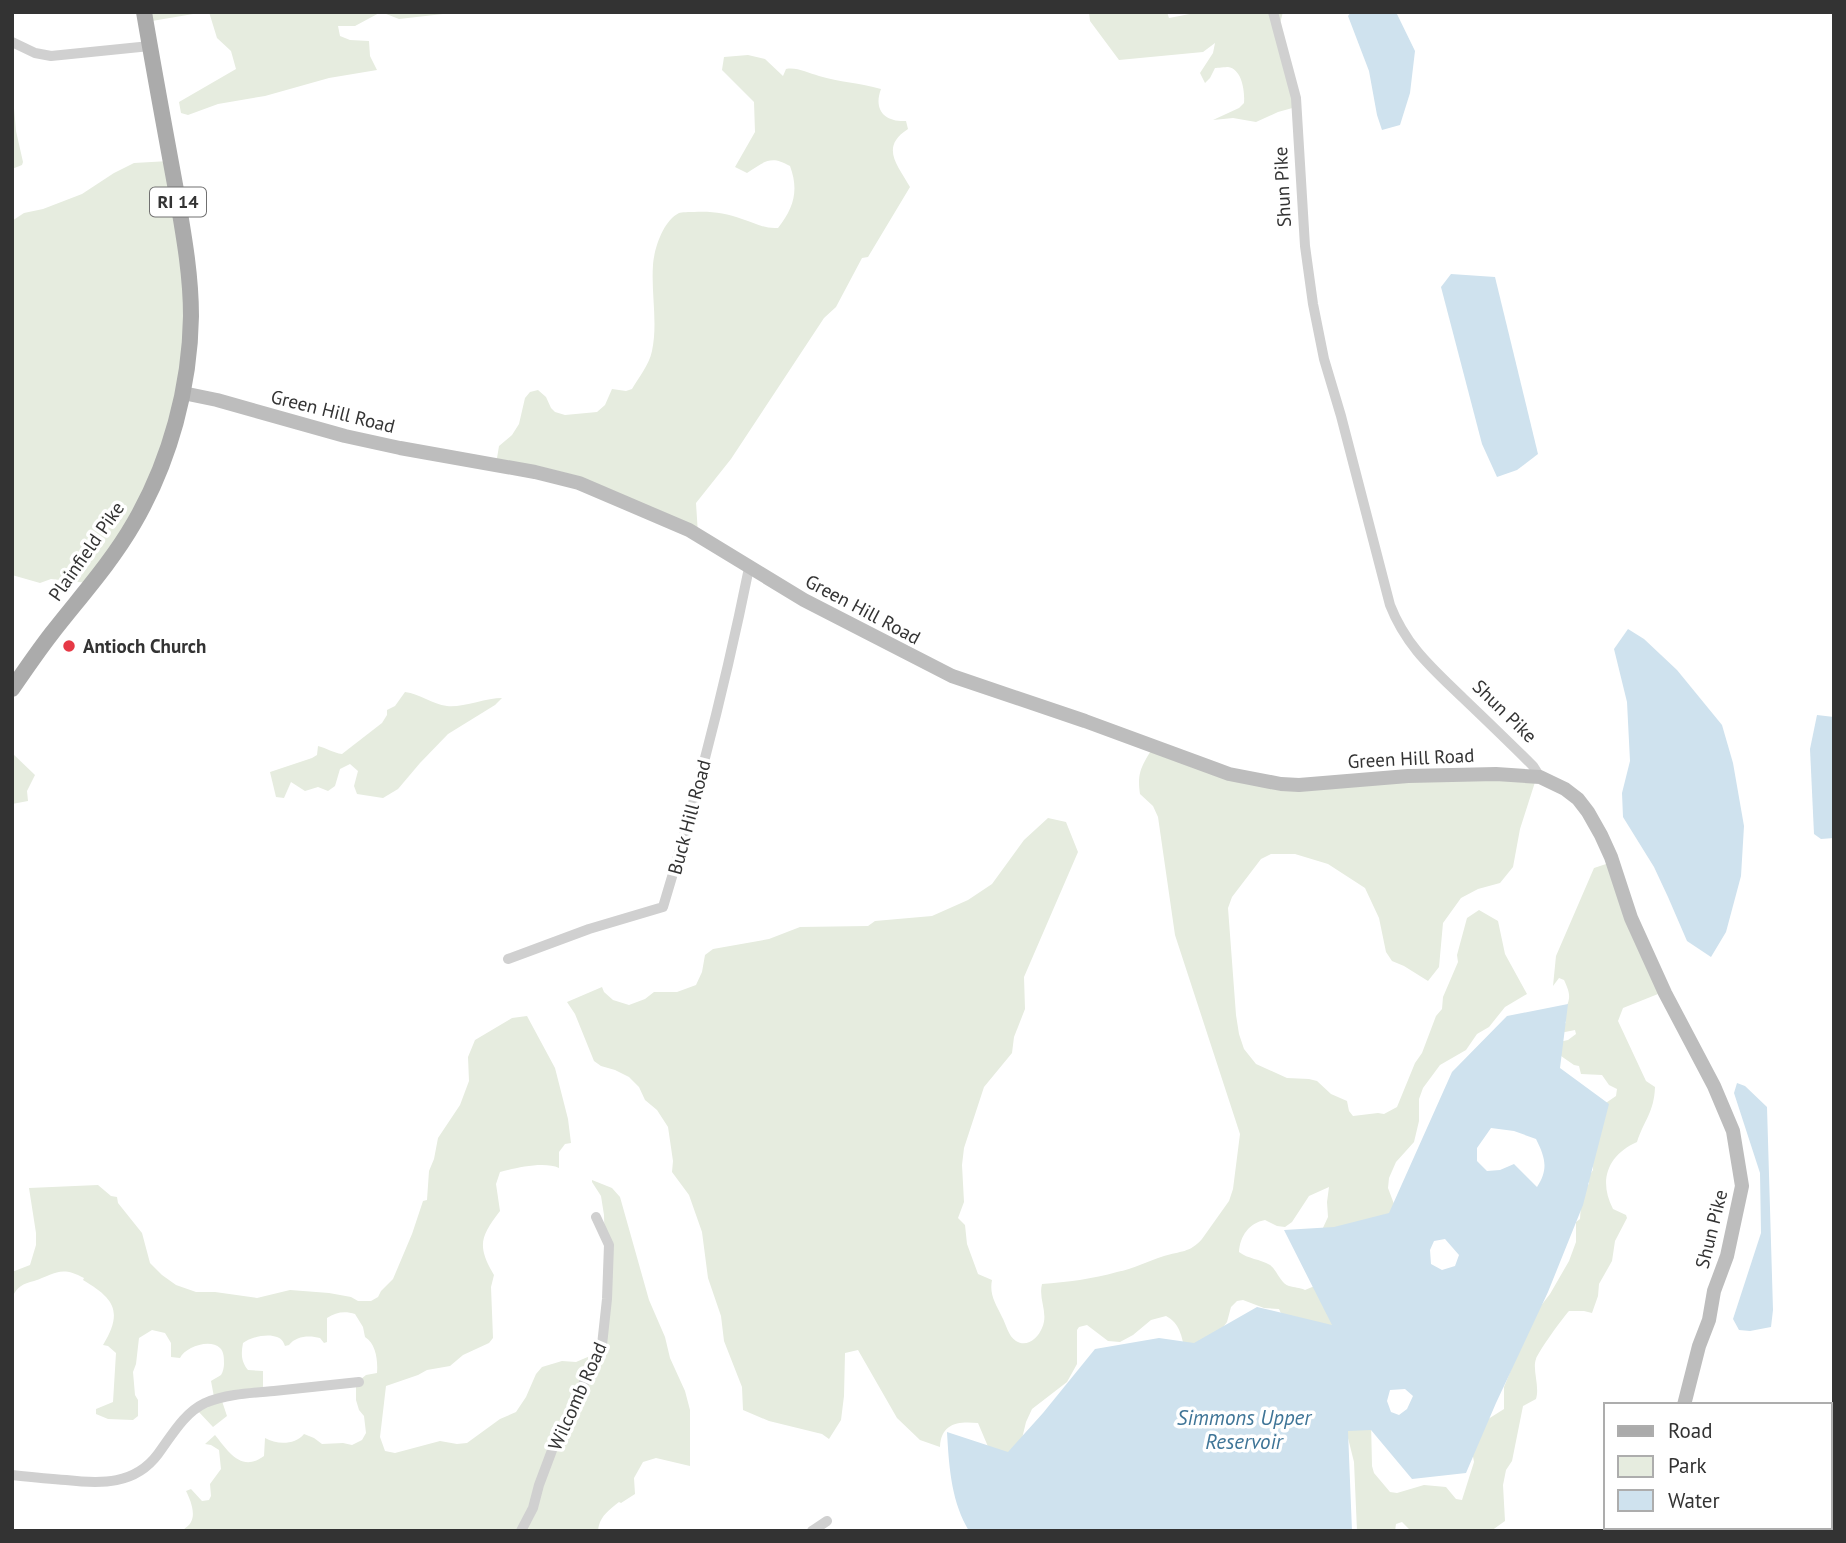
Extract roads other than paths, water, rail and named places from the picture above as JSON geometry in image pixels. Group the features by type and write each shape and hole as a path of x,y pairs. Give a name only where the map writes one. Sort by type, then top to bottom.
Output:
{"main road":[{"name":"Plainfield Pike","path":"12,689 106,565 135,522 164,460 183,393 191,317 189,282 144,12"},
{"name":"Green Hill Road","path":"183,393 345,436 535,472 579,483 689,530 804,600 952,676 1229,774 1299,785 1447,774 1540,777"},
{"name":"Shun Pike","path":"1540,777 1565,789 1578,800 1601,835 1631,918 1665,993 1714,1086 1732,1131 1742,1186 1727,1256 1714,1292 1709,1320 1699,1346 1685,1403"}],"street":[{"name":"Shun Pike","path":"1273,12 1296,98 1305,246 1324,359 1390,605 1396,622 1410,644 1533,766 1540,777"},
{"path":"12,42 35,53 51,56 150,46"},
{"name":"Buck Hill Road","path":"508,959 589,929 663,907 729,666 749,568"},
{"name":"Wilcomb Road","path":"521,1531 533,1508 554,1445 602,1345 609,1245 596,1217"},
{"path":"12,1475 81,1482 106,1483 120,1480 150,1464 185,1418 205,1403 251,1393 359,1382"},
{"path":"812,1531 827,1521"}],"water":[{"path":"1351,12 1396,12 1415,51 1410,93 1400,125 1382,130 1369,71 1348,16"},
{"path":"1451,274 1495,277 1538,454 1517,470 1497,477 1482,444 1441,287"},
{"path":"1628,629 1644,639 1677,670 1722,725 1733,763 1744,826 1741,876 1726,932 1711,957 1687,941 1654,867 1623,817 1622,793 1630,761 1627,702 1614,649"},
{"path":"1817,715 1834,717 1834,838 1821,839 1814,834 1810,749"},
{"name":"Simmons Upper Reservoir","path":"1568,1004 1560,1068 1609,1104 1583,1205 1548,1292 1466,1473 1412,1479 1371,1430 1348,1431 1352,1531 969,1531 955,1495 947,1432 1008,1452 1095,1349 1159,1338 1194,1343 1257,1307 1332,1325 1284,1230 1334,1227 1389,1213 1452,1072 1507,1016","holes":["1491,1128 1514,1131 1536,1139 1544,1163 1543,1174 1537,1187 1514,1164 1500,1170 1487,1171 1477,1161 1477,1148","1445,1239 1459,1255 1455,1266 1442,1270 1431,1264 1430,1250 1434,1241","1405,1389 1413,1396 1407,1409 1399,1415 1391,1412 1387,1401 1390,1390"]},
{"path":"1737,1083 1745,1086 1767,1107 1773,1310 1771,1327 1750,1331 1739,1330 1733,1319 1761,1233 1760,1173 1734,1093"}],"place":[{"name":"Antioch Church","path":"69,646"}]}
